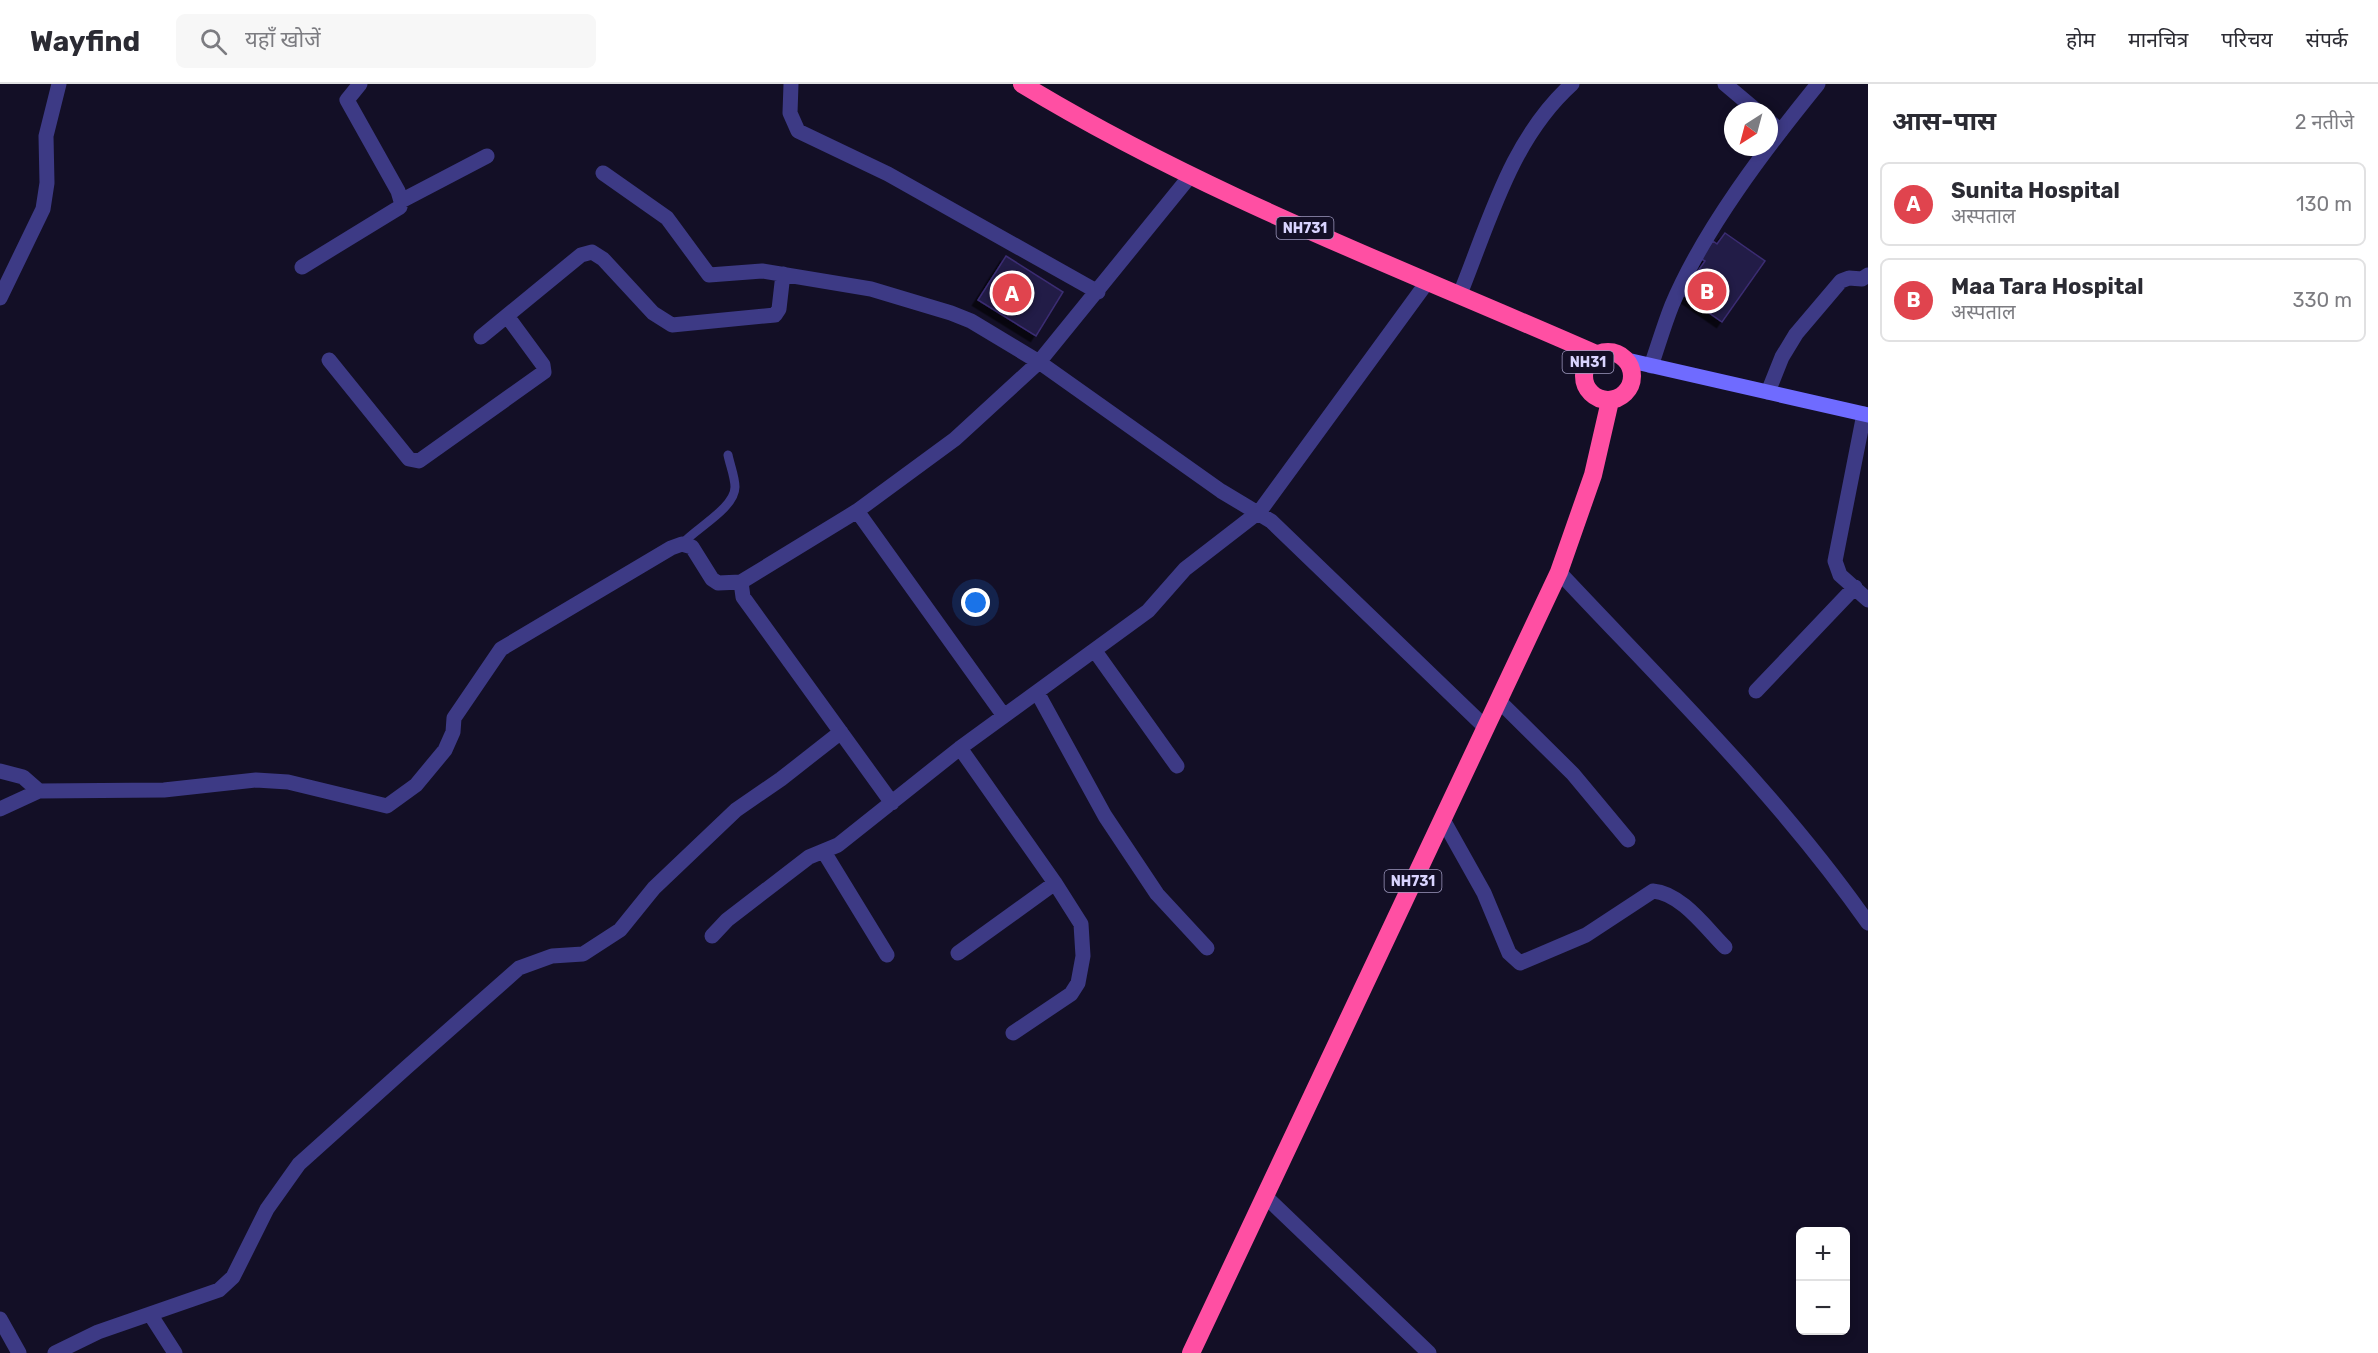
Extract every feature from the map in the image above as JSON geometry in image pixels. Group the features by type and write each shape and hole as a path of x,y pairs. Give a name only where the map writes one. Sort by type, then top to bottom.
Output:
{"highway":[{"name":"NH731","path":"1022,84 1082,121 1242,201 1596,354"},
{"name":"NH31","path":"1607,351 1618,353 1627,360 1632,369 1633,380 1629,391 1621,398 1610,401 1599,399 1590,393 1585,383 1584,372 1588,362 1596,354 1607,351"},
{"name":"NH731","path":"1195,1351 1442,818 1559,572 1593,475 1610,401"}],"main road":[{"path":"1627,360 1866,414"}],"street":[{"path":"0,298 42,209 47,183 46,136 59,84"},
{"path":"360,84 347,100 401,201"},
{"path":"791,84 790,113 798,131 888,174 1098,292"},
{"path":"1460,294 1510,168 1526,137 1543,113 1572,84"},
{"path":"1725,84 1746,102"},
{"path":"1651,366 1672,304 1706,241 1781,131 1818,84"},
{"path":"302,267 396,211 401,201 487,156"},
{"path":"603,173 667,218 709,275 762,271 871,289 971,321 1039,362 1221,490 1260,511 1485,727"},
{"path":"0,809 39,791 164,790 256,780 288,782 387,806 416,785 445,750 453,732 454,717 501,649 671,548 682,544 692,547 712,579 718,583 741,582 857,511 955,439 1039,362 1191,176"},
{"path":"481,336 581,255 592,252 603,259 653,314 672,325 775,315 779,309 783,274"},
{"path":"1768,392 1782,357 1796,334 1837,285 1849,278 1862,279 1868,274"},
{"path":"712,936 727,920 809,857 838,845 960,748 1095,651 1155,604 1185,569 1260,511 1428,281"},
{"path":"329,360 409,459 419,461 544,372 543,365 507,316"},
{"path":"1866,414 1835,561 1840,575 1868,600"},
{"path":"857,511 1005,716"},
{"path":"1559,572 1722,747 1830,869 1868,923"},
{"path":"741,582 743,597 892,803"},
{"path":"1756,691 1855,587"},
{"path":"1095,651 1177,766"},
{"path":"1037,692 1105,816 1157,894 1207,948"},
{"path":"1498,700 1573,774 1628,840"},
{"path":"55,1353 98,1332 219,1290 232,1276 267,1209 299,1164 519,968 552,956 583,954 620,930 654,888 736,810 841,732"},
{"path":"960,748 1055,883 1081,924 1083,956 1078,982 1071,994 1012,1033"},
{"path":"0,771 24,777 39,791"},
{"path":"1442,818 1484,893 1509,953 1520,963 1586,935 1653,891 1663,892 1679,902 1725,947"},
{"path":"824,852 887,955"},
{"path":"958,953 1055,883"},
{"path":"1266,1197 1429,1353"},
{"path":"150,1314 175,1353"},
{"path":"0,1319 19,1353"}],"lane":[{"path":"682,544 694,530 728,505 734,495 735,484 728,455"}],"building":[{"path":"1725,233 1765,261 1722,322 1682,294 1705,261 1700,258 1713,241 1717,244"},
{"path":"1006,256 1063,292 1036,336 978,300"}],"place":[{"name":"Maa Tara Hospital","path":"1707,291"},
{"name":"Sunita Hospital","path":"1012,293"}]}
